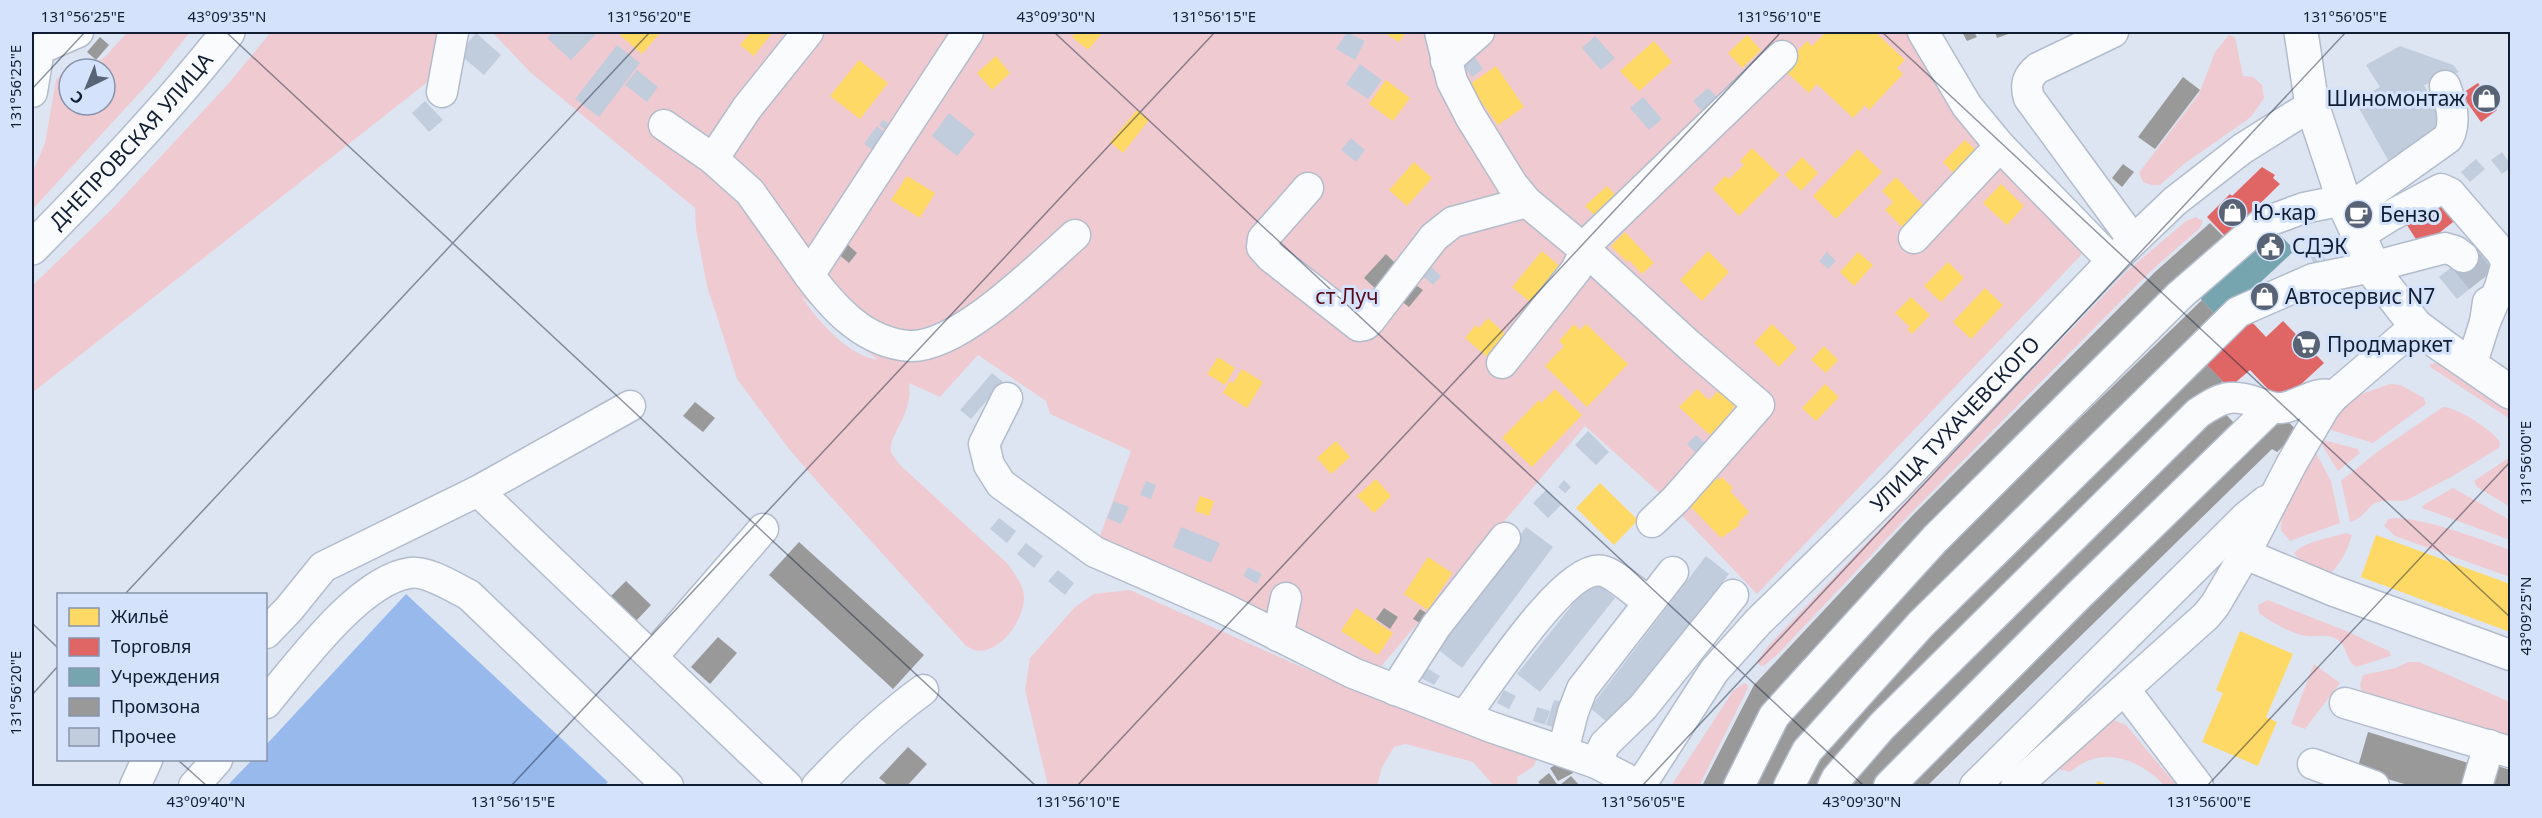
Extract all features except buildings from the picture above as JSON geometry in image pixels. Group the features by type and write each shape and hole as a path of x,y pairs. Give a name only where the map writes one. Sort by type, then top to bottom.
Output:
{"main road":[{"name":"ДНЕПРОВСКАЯ УЛИЦА","path":"32,228 80,181 209,32"},
{"name":"ДНЕПРОВСКАЯ УЛИЦА","path":"32,248 91,188 228,32"},
{"path":"2301,32 2312,105 2350,215 2372,267 2416,326 2471,366 2509,389"}],"street":[{"path":"32,92 40,40 78,32"},
{"path":"442,92 453,32"},
{"path":"713,159 747,108 808,32"},
{"path":"809,275 968,32"},
{"path":"1440,32 1452,81 1470,116 1512,184 1527,202 1585,250 1690,346 1759,405 1676,499 1652,522"},
{"path":"1446,61 1479,32"},
{"path":"1923,32 1967,106 2000,146 2112,261"},
{"path":"2113,32 2038,68 2031,74 2026,89 2029,98 2133,240"},
{"path":"1502,363 1576,270 1590,241 1782,56"},
{"path":"2350,215 2448,138 2452,130 2451,102 2445,86"},
{"name":"УЛИЦА ТУХАЧЕВСКОГО","path":"1640,786 1714,671 1751,630 1897,486 2112,261 2175,201 2242,149 2312,105"},
{"path":"664,126 713,159 750,192 828,301 845,318 866,332 896,344 912,346 950,335 982,315 1075,235"},
{"path":"1914,238 2000,146"},
{"path":"1308,188 1263,239 1262,247 1271,257 1359,326 1365,325 1434,237 1447,227 1467,217 1527,202"},
{"path":"1739,786 1774,716 1935,539 2180,295 2264,223 2304,208 2350,215 2390,216 2441,189 2450,193 2500,250 2506,262 2500,287 2485,322 2471,366"},
{"path":"1789,786 1807,750 1921,624 2238,312 2313,279 2445,249 2455,251 2472,269 2487,291 2488,307 2485,322"},
{"path":"2016,786 2206,616 2245,554 2324,408 2334,396 2416,326"},
{"path":"1833,786 1837,778 1882,726 2198,413 2228,397 2236,404 2283,408 2324,395 2334,396"},
{"path":"1007,398 984,444 989,465 1001,484 1095,552 1353,673 1596,763 1640,786"},
{"path":"267,632 290,609 323,567 478,491 630,406"},
{"path":"1889,786 2079,595 2271,408"},
{"path":"1975,786 2246,517 2279,489"},
{"path":"478,491 787,786"},
{"path":"653,657 763,529"},
{"path":"1395,690 1436,626 1505,538"},
{"path":"2245,554 2334,591 2511,655"},
{"path":"1467,717 1547,606 1568,585 1592,571 1605,571 1648,602"},
{"path":"267,702 341,616 380,584 411,572 437,579 469,595 668,786"},
{"path":"1563,751 1573,712 1582,689 1673,572"},
{"path":"1596,763 1605,744 1643,707 1733,595"},
{"path":"1278,636 1286,598"},
{"path":"817,786 873,728 923,690"},
{"path":"2125,690 2198,786"},
{"path":"2345,703 2500,749 2477,786"},
{"path":"135,786 146,761"},
{"path":"194,786 215,761"},
{"path":"2313,764 2374,786"}],"green space":[{"path":"128,32 190,32 155,76 32,210 32,174 45,143 57,79 57,117 117,117 117,57 104,57"},
{"path":"271,32 439,32 430,80 32,393 32,286 113,208 228,84"},
{"name":"ст Луч","path":"492,32 1909,32 2085,251 1757,594 1664,497 1585,426 1378,670 1099,539 1131,451 1050,414 1046,401 978,355 940,397 909,383 908,405 891,446 892,453 899,464 1008,564 1022,588 1023,606 1016,624 1004,640 996,646 988,650 977,651 966,646 823,488 789,449 737,379 707,286 696,229 695,208 530,72","holes":["801,296 878,360 866,357 834,336"]},
{"path":"2229,35 2235,37 2243,76 2253,77 2262,85 2264,98 2251,117 2184,164 2160,185 2143,182 2139,173 2199,94 2215,52"},
{"path":"2196,217 2203,221 2200,228 2153,269 1910,514 1778,654 1765,665 1760,666 1757,662 1768,646 2126,272 2186,221"},
{"path":"2436,363 2510,409 2510,419 2430,367 2430,364"},
{"path":"2390,384 2401,385 2424,398 2426,404 2373,443 2328,429 2329,420 2359,395"},
{"path":"2443,407 2457,411 2482,426 2500,442 2499,448 2409,499 2376,503 2356,520 2350,522 2341,481 2377,452"},
{"path":"2323,440 2358,449 2360,453 2338,471 2320,442"},
{"path":"2312,445 2331,481 2340,523 2290,541 2281,530 2282,511"},
{"path":"2510,457 2510,507 2477,487 2474,481"},
{"path":"2453,488 2510,520 2510,540 2422,508"},
{"path":"2399,518 2441,526 2510,550 2510,577 2395,536 2384,526 2388,519"},
{"path":"2346,533 2352,535 2341,560 2331,573 2304,565 2294,553 2311,543"},
{"path":"1130,590 1342,685 1512,742 1537,758 1534,766 1517,777 1518,786 1494,786 1473,762 1406,744 1394,747 1382,767 1377,786 1048,786 1025,690 1030,658 1075,607 1094,594"},
{"path":"2268,600 2346,631 2389,651 2391,656 2356,667 2338,640 2326,636 2306,636 2294,633 2259,613 2258,605"},
{"path":"2408,662 2419,662 2510,702 2510,740 2364,698 2360,685 2363,675 2396,668"},
{"path":"2314,664 2340,683 2305,729 2291,724"},
{"path":"1744,683 1748,685 1748,688 1699,786 1671,786 1733,691"},
{"path":"2109,718 2126,725 2177,786 2165,786 2144,768 2120,758 2095,759 2082,763 2070,772 2059,769 2057,761"}],"water":[{"path":"406,594 608,782 604,786 227,786 251,761 267,761 267,744"}],"tunnel":[{"path":"2463,257 2481,280"}],"place":[{"name":"Шиномонтаж","path":"2486,99"},
{"name":"Ю-кар","path":"2232,213"},
{"name":"Бензо","path":"2359,215"},
{"name":"СДЭК","path":"2271,247"},
{"name":"Автосервис N7","path":"2264,297"},
{"name":"Продмаркет","path":"2306,345"}]}
